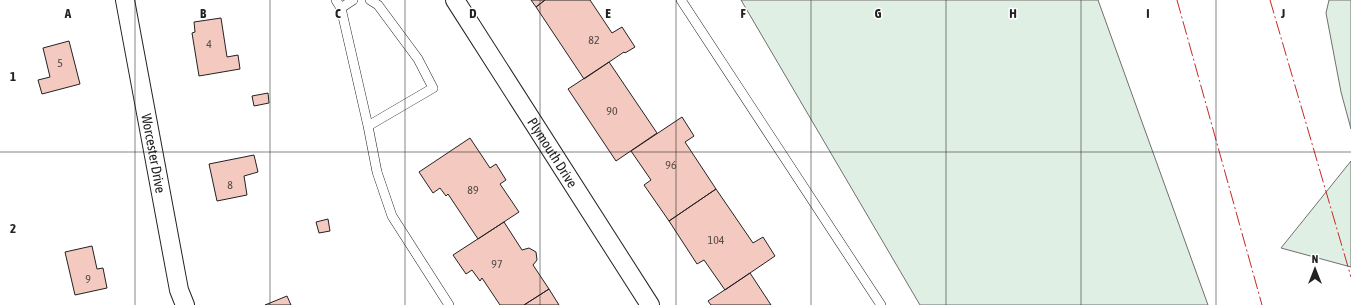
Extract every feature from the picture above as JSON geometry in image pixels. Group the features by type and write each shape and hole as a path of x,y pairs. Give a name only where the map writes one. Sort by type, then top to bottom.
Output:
{"street":[{"name":"Worcester Drive","path":"125,0 179,290 186,305"},
{"name":"Plymouth Drive","path":"455,0 650,305"}],"lane":[{"path":"336,0 341,8 377,172 392,216 449,305"},
{"path":"341,8 353,0"},
{"path":"368,126 433,88 418,59 378,5 370,0"},
{"path":"681,0 880,305"}],"green space":[{"path":"741,0 1098,0 1208,305 920,305"},
{"path":"1329,0 1351,0 1351,129 1341,92 1326,13"},
{"path":"1351,161 1351,267 1281,248"}],"building":[{"path":"531,0 545,0 536,7"},
{"path":"545,0 590,0 612,33 622,27 635,47 625,53 624,52 584,79 536,7"},
{"path":"221,18 227,57 238,55 240,69 199,76 192,33 195,32 194,22"},
{"path":"69,41 80,84 42,94 38,80 50,77 43,48"},
{"path":"609,62 657,133 616,161 568,89"},
{"path":"268,93 269,103 254,106 252,96"},
{"path":"682,117 694,136 685,142 716,189 669,221 644,185 651,180 631,151"},
{"path":"470,138 490,168 496,164 506,180 500,184 519,212 478,239 448,194 446,196 440,188 433,193 419,172"},
{"path":"254,155 258,172 244,176 247,195 217,201 209,164"},
{"path":"716,189 753,243 763,237 775,256 725,290 704,260 697,264 669,221"},
{"path":"328,219 330,231 319,233 316,222"},
{"path":"504,222 522,250 529,248 536,252 537,260 533,265 549,289 524,305 500,305 482,278 480,281 472,270 466,274 453,255"},
{"path":"92,246 97,269 103,268 107,288 75,295 65,252"},
{"path":"750,273 771,305 711,305 708,301"},
{"path":"549,289 559,305 524,305"},
{"path":"287,296 291,305 265,305"}],"power":[{"path":"1177,0 1262,305"},
{"path":"1270,0 1351,277"}]}
